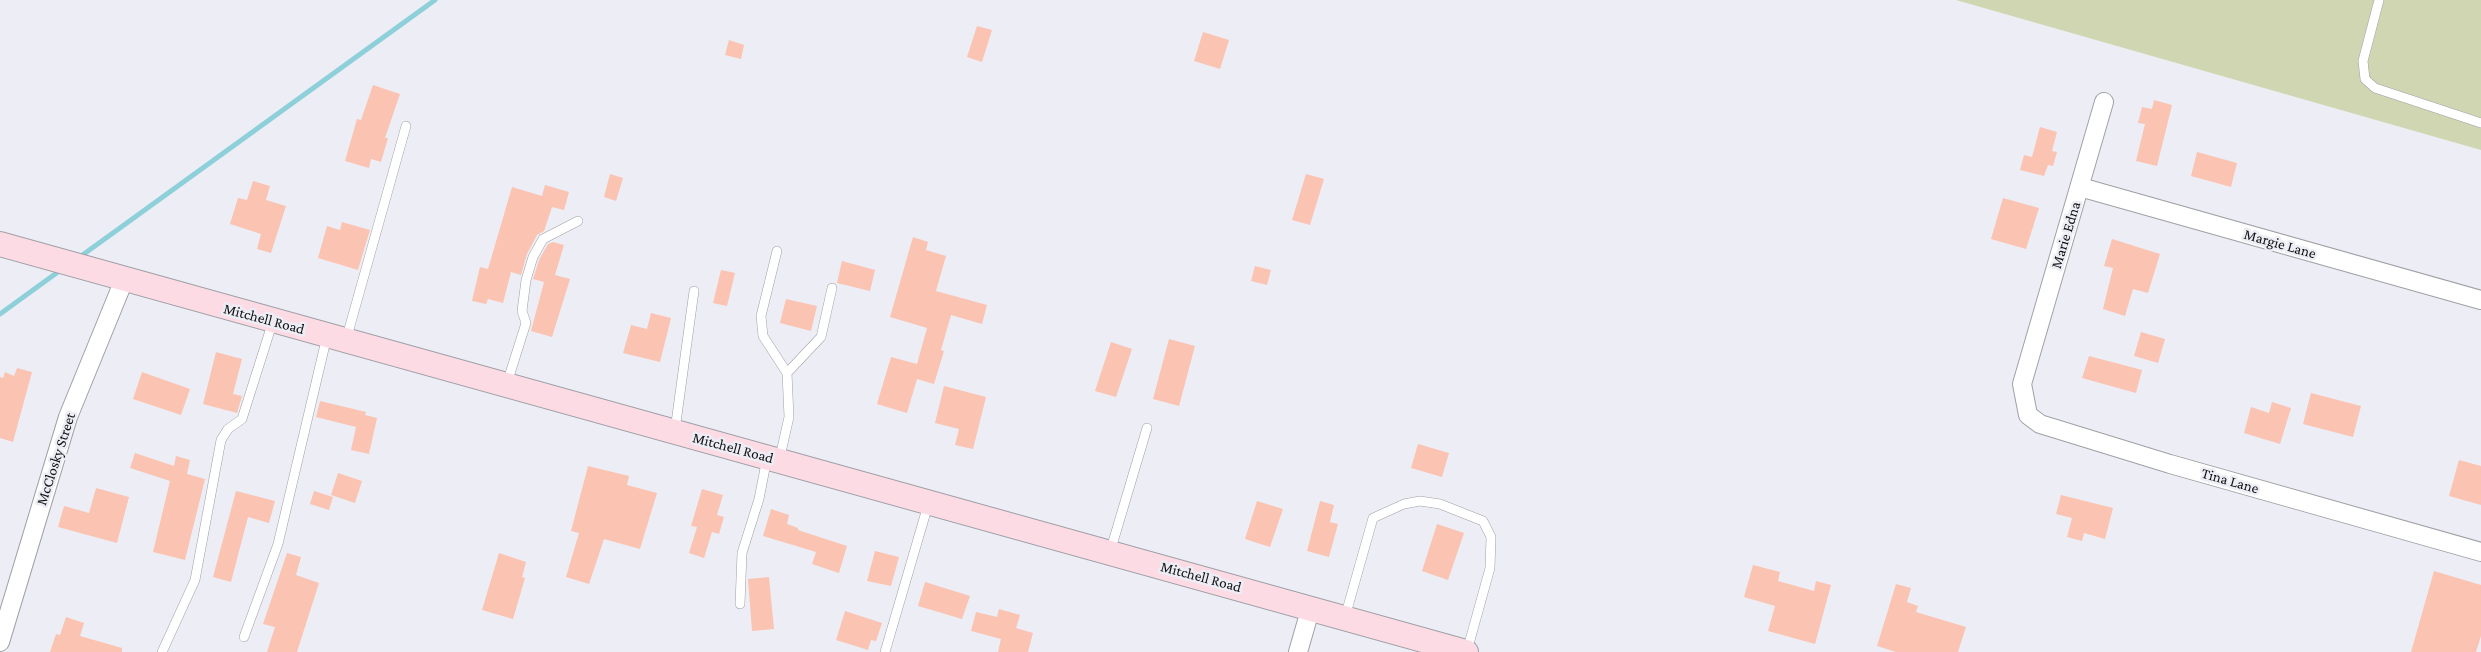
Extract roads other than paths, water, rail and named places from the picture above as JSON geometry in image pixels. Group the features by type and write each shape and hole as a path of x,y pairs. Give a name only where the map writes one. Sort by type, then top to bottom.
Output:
{"street":[{"name":"Marie Edna","path":"2026,368 2104,102"},
{"name":"Margie Lane","path":"2080,188 2481,300"},
{"name":"Mitchell Road","path":"5,245 1466,652"},
{"name":"McClosky Street","path":"0,642 6,597 115,277"},
{"name":"Tina Lane","path":"2026,368 2022,384 2028,415 2040,424 2170,464 2481,552"},
{"path":"1298,652 1311,608"}],"lane":[{"path":"2379,0 2363,61 2365,79 2375,88 2481,123"},
{"path":"244,637 278,544 337,339 406,126"},
{"path":"506,386 526,323 522,311 525,280 533,256 543,239 579,221"},
{"path":"741,604 742,553 789,417 787,373 763,336 761,316 777,251"},
{"path":"787,373 821,337 832,288"},
{"path":"675,432 694,291"},
{"path":"162,652 195,580 221,440 228,429 242,419 273,321"},
{"path":"1110,552 1147,428"},
{"path":"1345,617 1373,518 1404,504 1420,501 1440,504 1483,521 1491,537 1490,568 1466,652"},
{"path":"885,652 929,502"}],"waterway":[{"path":"77,259 435,0"},
{"path":"0,314 62,269"}]}
